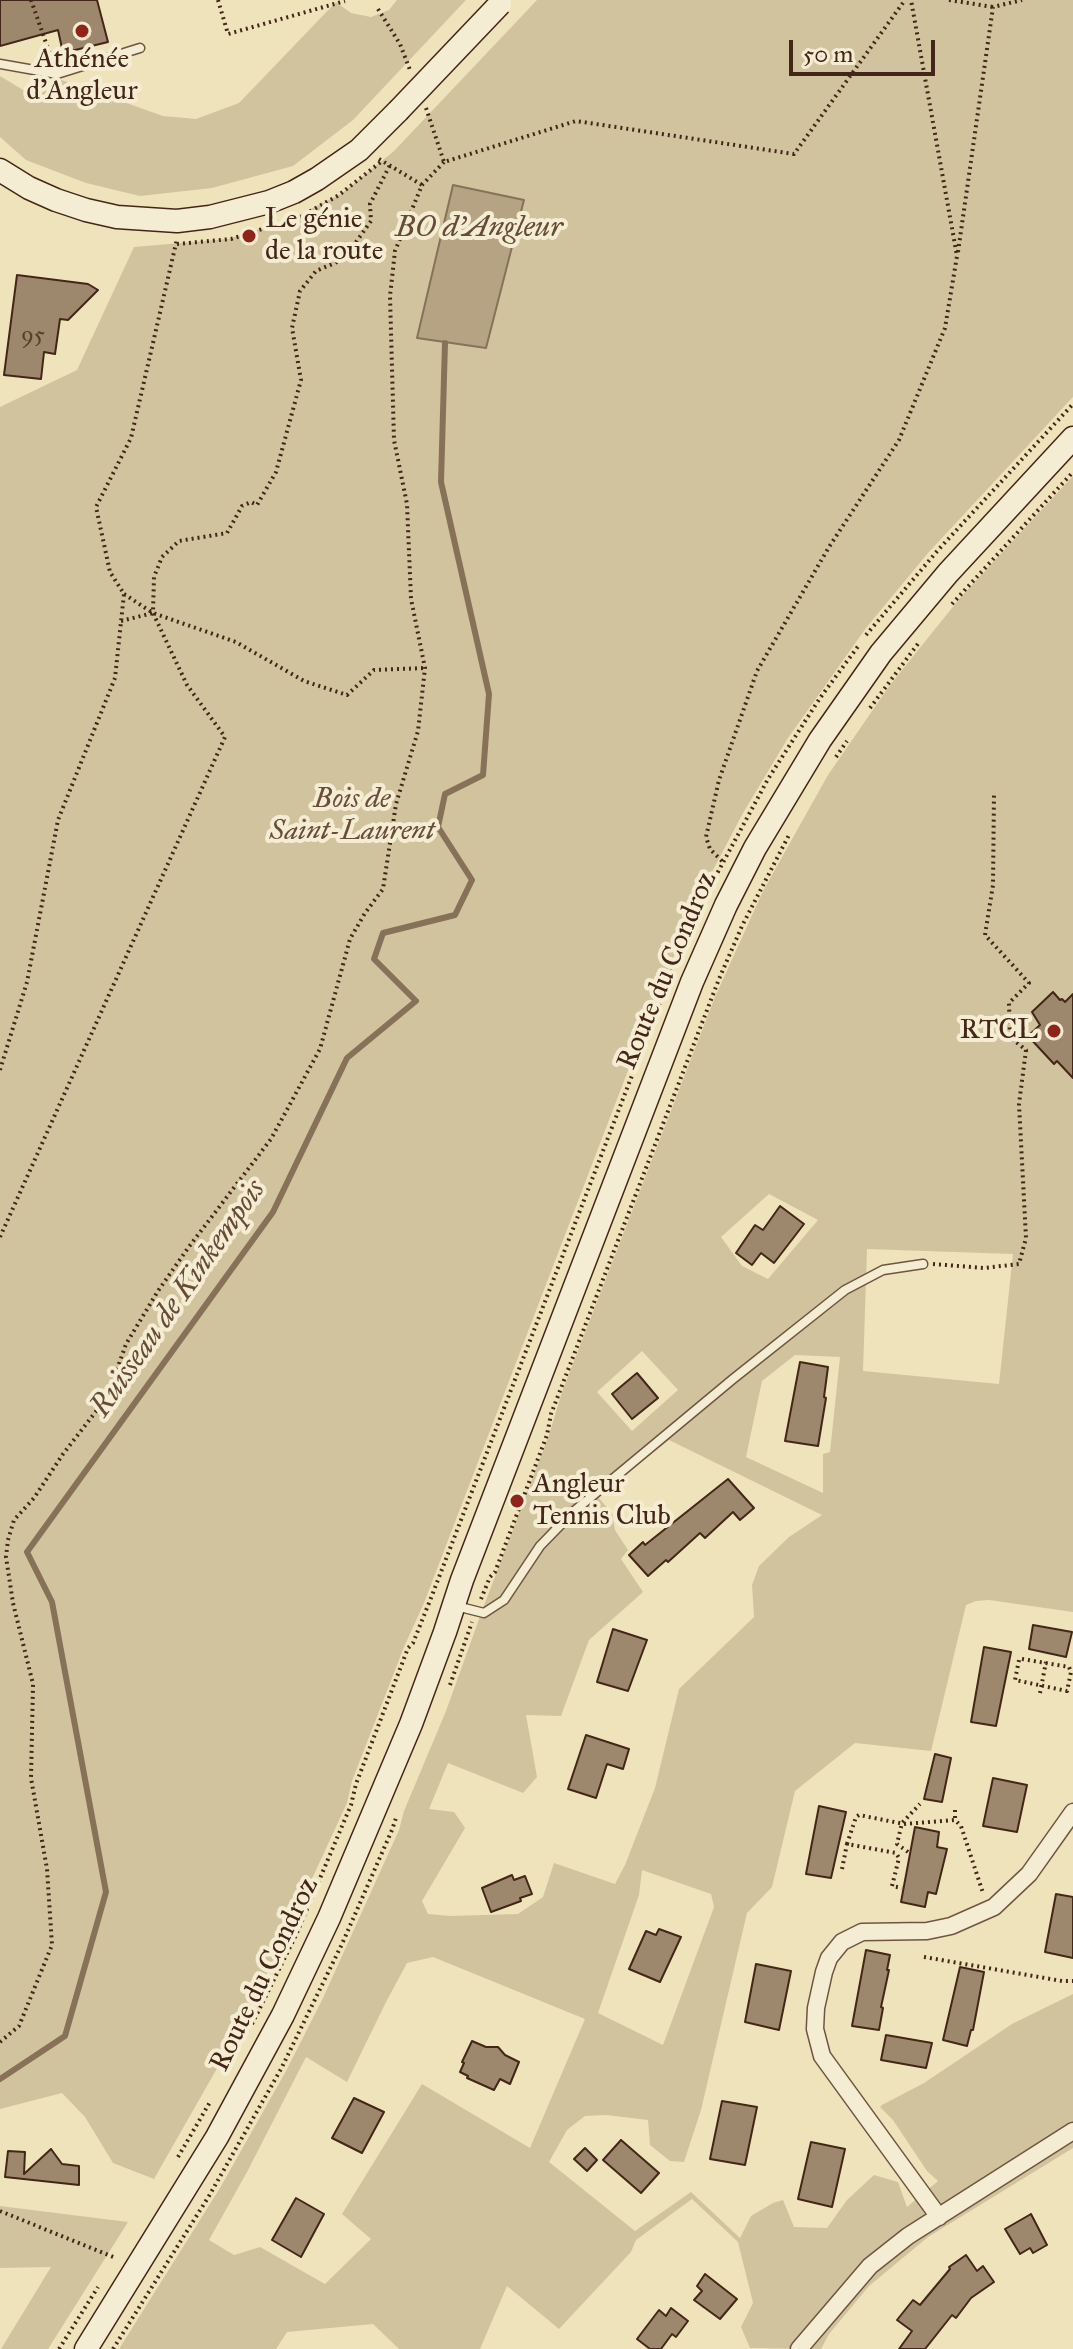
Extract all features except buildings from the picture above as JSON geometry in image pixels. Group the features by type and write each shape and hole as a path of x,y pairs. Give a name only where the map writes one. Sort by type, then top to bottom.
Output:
{"main road":[{"path":"0,170 56,200 117,217 177,221 210,217 269,202 317,179 359,150 502,2"},
{"name":"Route du Condroz","path":"86,2349 217,2137 283,2015 324,1930 411,1724 462,1580 686,997 743,873 802,768 881,653 948,573 1073,438"}],"street":[{"path":"939,2217 822,2056 815,2029 824,1972 829,1958 842,1942 862,1932 927,1931 951,1926 994,1907 1029,1874 1073,1812"},
{"path":"799,2349 870,2266 908,2236 1073,2131"}],"lane":[{"path":"0,64 57,74 140,48"},
{"path":"454,1606 484,1613 504,1600 540,1546 573,1512 746,1369 857,1282 883,1270 923,1264"}],"path":[{"path":"31,0 57,74"},
{"path":"218,0 228,34 345,1"},
{"path":"0,2042 19,2026 52,1945 47,1869 31,1778 33,1684 13,1603 6,1557 14,1520 34,1498 101,1405 126,1344 158,1291 271,1139 320,1049 350,939 383,889 396,804 418,731 425,668 411,599 407,504 394,440 390,360 390,296 395,251 422,185 444,162 576,121 794,154 908,0"},
{"path":"908,0 957,256"},
{"path":"949,0 993,7 1022,0"},
{"path":"743,873 722,861 710,849 706,837 719,780 757,671 829,547 899,440 945,328 993,7"},
{"path":"378,9 400,44 411,70"},
{"path":"421,97 444,162"},
{"path":"382,161 422,185"},
{"path":"0,1237 225,737 187,685 153,613 154,577 162,557 179,541 227,533 242,506 251,502 257,505 276,472 301,380 292,328 300,291 316,271 344,259 371,221 370,204 390,165"},
{"path":"177,244 131,438 96,507 110,572 124,594 153,613 236,642 304,681 347,695 374,670 425,668"},
{"path":"947,609 1073,472"},
{"path":"0,1070 27,982 58,820 115,678 124,594"},
{"path":"121,621 153,613"},
{"path":"866,713 925,635"},
{"path":"833,763 853,733"},
{"path":"923,1264 984,1268 1019,1264 1026,1238 1019,1104 1026,1050 1010,1037 1009,1003 1029,983 985,935 993,885 994,793"},
{"path":"490,1577 495,1572 547,1435 551,1414 719,979 748,914 795,825"},
{"path":"247,2035 322,1875 408,1648 413,1643 431,1598"},
{"path":"1019,1660 1046,1662 1069,1667 1071,1672 1067,1691 1015,1680 1019,1660"},
{"path":"1040,1693 1046,1662"},
{"path":"902,1888 892,1886 899,1858 897,1844 902,1823 920,1804"},
{"path":"955,1810 955,1820 961,1826 984,1895 994,1907"},
{"path":"842,1869 847,1844 859,1815 902,1823 955,1820"},
{"path":"847,1844 896,1853"},
{"path":"897,1844 908,1852"},
{"path":"924,1957 1073,1981"},
{"path":"176,2160 210,2101"},
{"path":"0,2211 116,2258"},
{"path":"59,2349 100,2283"}],"green space":[{"path":"397,0 466,0 353,120 293,166 212,188 140,196 86,183 26,160 0,137 0,76 38,99 53,77 163,116 196,119 239,103 336,2 351,13 371,17 389,10"},
{"name":"Bois de Saint-Laurent","path":"537,0 1073,0 1073,397 928,553 866,628 788,738 712,872 660,987 424,1603 352,1781 347,1803 236,2035 154,2179 113,2163 85,2117 62,2093 0,2109 0,407 77,370 134,247 228,239 291,219 341,194 394,151"},
{"path":"1073,476 1073,994 1065,1002 1062,999 1039,1020 1040,1025 1029,1036 1053,1064 1057,1061 1073,1078 1073,1612 989,1600 966,1605 931,1751 855,1743 795,1791 772,1887 747,1913 701,2110 684,2162 670,2161 650,2145 648,2120 606,2115 585,2116 567,2130 549,2162 635,2231 691,2192 740,2238 751,2216 783,2200 794,2227 827,2228 847,2200 874,2175 898,2182 907,2207 938,2181 927,2171 893,2120 880,2107 924,2083 1012,2024 1073,1994 1073,2148 928,2237 869,2286 829,2334 821,2349 750,2348 741,2327 753,2303 738,2242 692,2199 636,2240 631,2252 559,2329 507,2286 480,2349 399,2349 373,2324 287,2332 276,2349 119,2349 220,2188 286,2071 323,1998 399,1830 549,1435 562,1392 715,997 763,891 828,775 890,685 960,598","holes":["769,1194 818,1220 768,1279 742,1266 721,1237","867,1249 1013,1254 999,1384 863,1371","642,1351 678,1390 632,1431 597,1392","795,1355 840,1357 830,1452 823,1454 823,1493 746,1457 762,1381","669,1440 822,1515 789,1537 759,1566 752,1585 754,1617 679,1689 655,1788 615,1884 554,1863 543,1897 518,1914 428,1914 422,1901 465,1828 454,1812 429,1809 448,1763 523,1793 537,1777 526,1715 561,1716 589,1640 643,1592 621,1559 628,1550 615,1530 612,1513 597,1496","642,1870 711,1894 714,1907 663,2045 598,2013 639,1895","433,1957 585,2019 530,2148 422,2084 342,2214 371,2239 325,2284 260,2247 234,2255 209,2240 306,2057 347,2082 407,1963"]},
{"path":"0,2206 128,2222 48,2349 1,2349 51,2267 0,2268"}],"water":[{"name":"BO d'Angleur","path":"453,185 524,200 486,348 417,338"}],"waterway":[{"name":"Ruisseau de Kinkempois","path":"0,2079 65,2036 106,1892 52,1602 27,1552 273,1212 347,1058 416,1001 374,959 383,933 455,915 472,880 438,827 445,794 483,775 489,694 441,482 445,343"}],"place":[{"name":"Athénée d'Angleur","path":"82,31"},
{"name":"Le génie de la route","path":"249,236"},
{"name":"RTCL","path":"1054,1031"},
{"name":"Angleur Tennis Club","path":"517,1501"}]}
